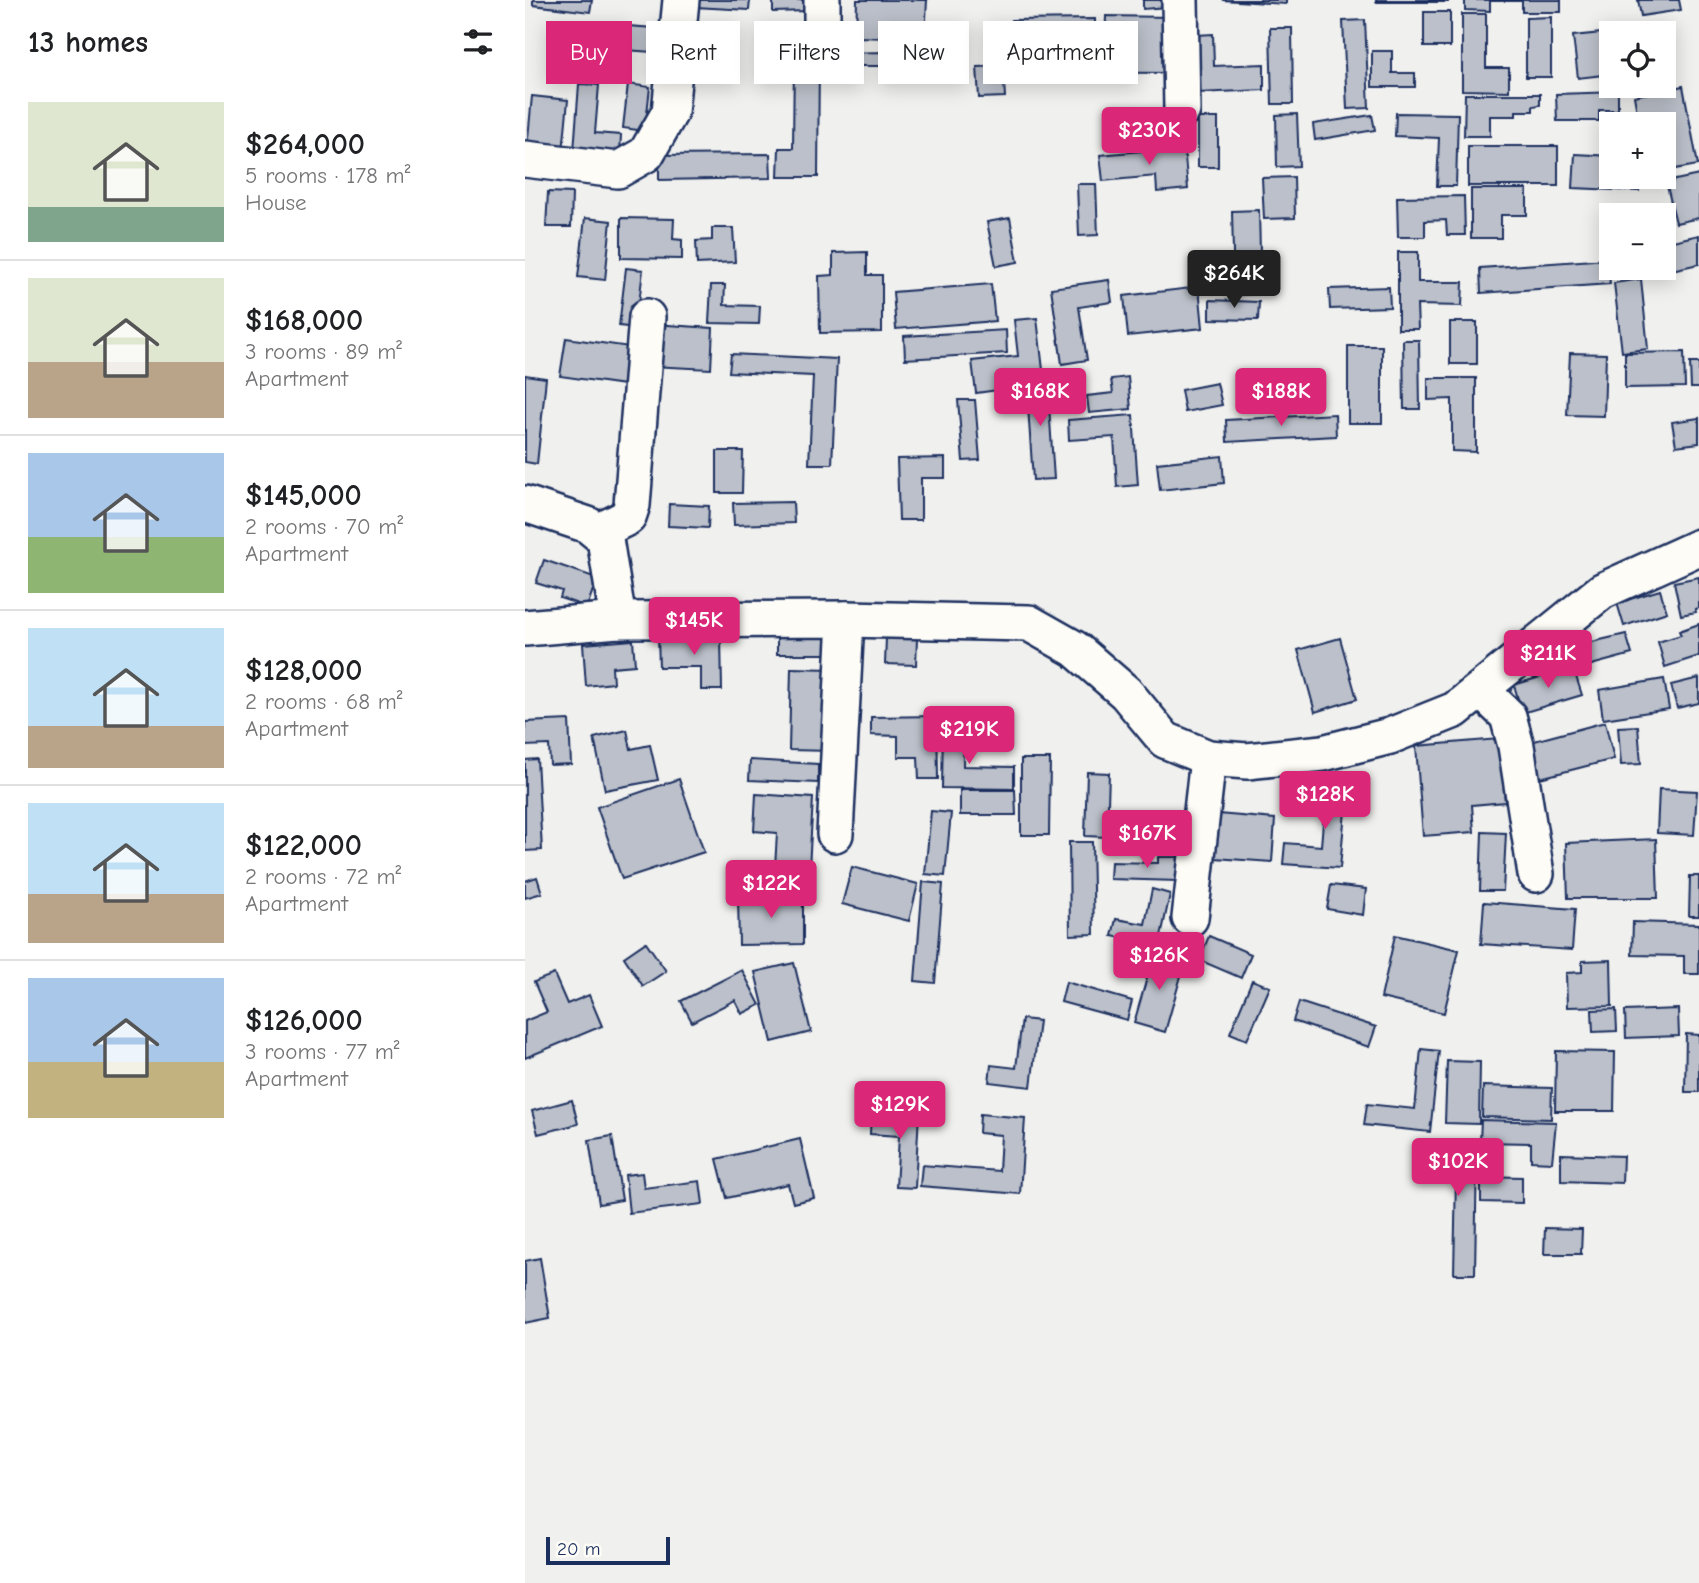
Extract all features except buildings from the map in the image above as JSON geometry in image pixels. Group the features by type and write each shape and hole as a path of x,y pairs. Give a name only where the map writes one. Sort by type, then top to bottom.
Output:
{"street":[{"path":"525,159 618,170 646,154 670,112 681,0"},
{"path":"1180,0 1182,110"},
{"path":"598,532 628,517 632,505 647,317"},
{"path":"525,504 588,525 605,539 618,620"},
{"path":"525,628 618,620 846,619 1029,623 1075,649 1126,693 1165,740 1208,758 1247,761 1323,753 1389,736 1455,710 1602,591 1699,547"},
{"path":"835,834 846,619"},
{"path":"1481,690 1508,716 1516,746 1536,874"},
{"path":"1190,918 1208,758"}]}
